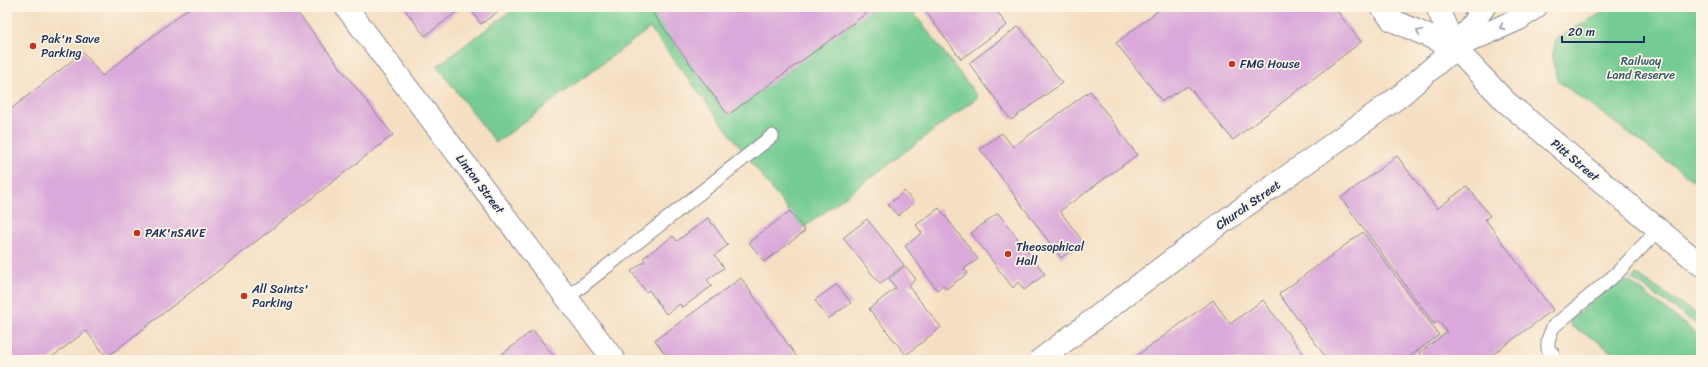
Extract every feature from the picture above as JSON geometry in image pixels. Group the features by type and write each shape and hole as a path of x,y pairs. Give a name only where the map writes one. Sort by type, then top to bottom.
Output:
{"street":[{"name":"Linton Street","path":"346,7 614,360"},
{"name":"Pitt Street","path":"1382,7 1392,20 1455,48"},
{"name":"Pitt Street","path":"1437,7 1455,48 1504,101 1701,265"},
{"name":"Church Street","path":"1040,360 1209,232 1385,108 1455,48 1484,7"},
{"name":"Church Street","path":"1455,48 1518,19 1536,7"},
{"path":"1676,245 1701,246"}],"lane":[{"path":"567,298 772,136"},
{"path":"1553,354 1548,349 1548,340 1553,327 1616,274 1658,230"}],"green space":[{"path":"516,7 909,7 978,97 802,229 650,28 496,143 437,66"},
{"name":"Railway Land Reserve","path":"1612,7 1701,7 1701,186 1558,81 1552,58 1556,39"},
{"path":"1636,274 1699,316 1701,318 1701,329 1695,323 1632,279"},
{"path":"1629,281 1701,337 1701,360 1620,360 1599,342 1571,326 1570,320 1613,285"}],"building":[{"name":"PAK'nSAVE","path":"190,7 293,7 393,135 107,357 86,331 48,360 7,360 7,112 83,52 102,76"},
{"path":"403,7 463,7 425,36"},
{"path":"469,7 504,7 481,24"},
{"path":"648,7 875,7 728,115"},
{"path":"922,7 993,7 1007,25 961,59"},
{"name":"FMG House","path":"1163,7 1334,7 1361,42 1233,140 1188,86 1162,101 1116,43"},
{"path":"1019,26 1062,83 1011,120 969,63"},
{"path":"1090,91 1137,155 1060,211 1083,242 1061,258 980,149 1002,133 1013,147"},
{"path":"1397,156 1437,209 1467,186 1490,216 1485,219 1553,310 1485,360 1424,360 1419,353 1447,332 1438,321 1434,324 1341,198"},
{"path":"904,191 914,202 898,216 888,205"},
{"path":"939,208 978,259 964,269 968,273 946,289 943,285 937,290 905,246 922,233 916,225"},
{"path":"790,211 805,231 764,262 749,242"},
{"name":"Theosophical Hall","path":"998,213 1045,274 1024,290 1018,282 1013,288 971,233"},
{"path":"708,218 728,245 715,255 724,268 707,280 712,286 682,308 680,304 666,314 649,290 646,292 631,271 645,261 643,258 673,236 677,241"},
{"path":"867,219 904,265 880,284 843,238"},
{"path":"1363,232 1439,335 1405,360 1328,360 1279,294"},
{"path":"905,266 916,279 908,286 941,327 906,355 869,309 896,288 889,279"},
{"path":"741,278 799,360 669,360 655,340"},
{"path":"837,284 851,303 828,319 815,300"},
{"path":"1213,300 1230,324 1263,300 1308,360 1131,360"},
{"path":"533,330 557,360 495,360"}],"place":[{"name":"Pak'n Save Parking","path":"33,46"},
{"name":"FMG House","path":"1232,64"},
{"name":"PAK'nSAVE","path":"137,233"},
{"name":"Theosophical Hall","path":"1008,254"},
{"name":"All Saints' Parking","path":"244,296"}]}
